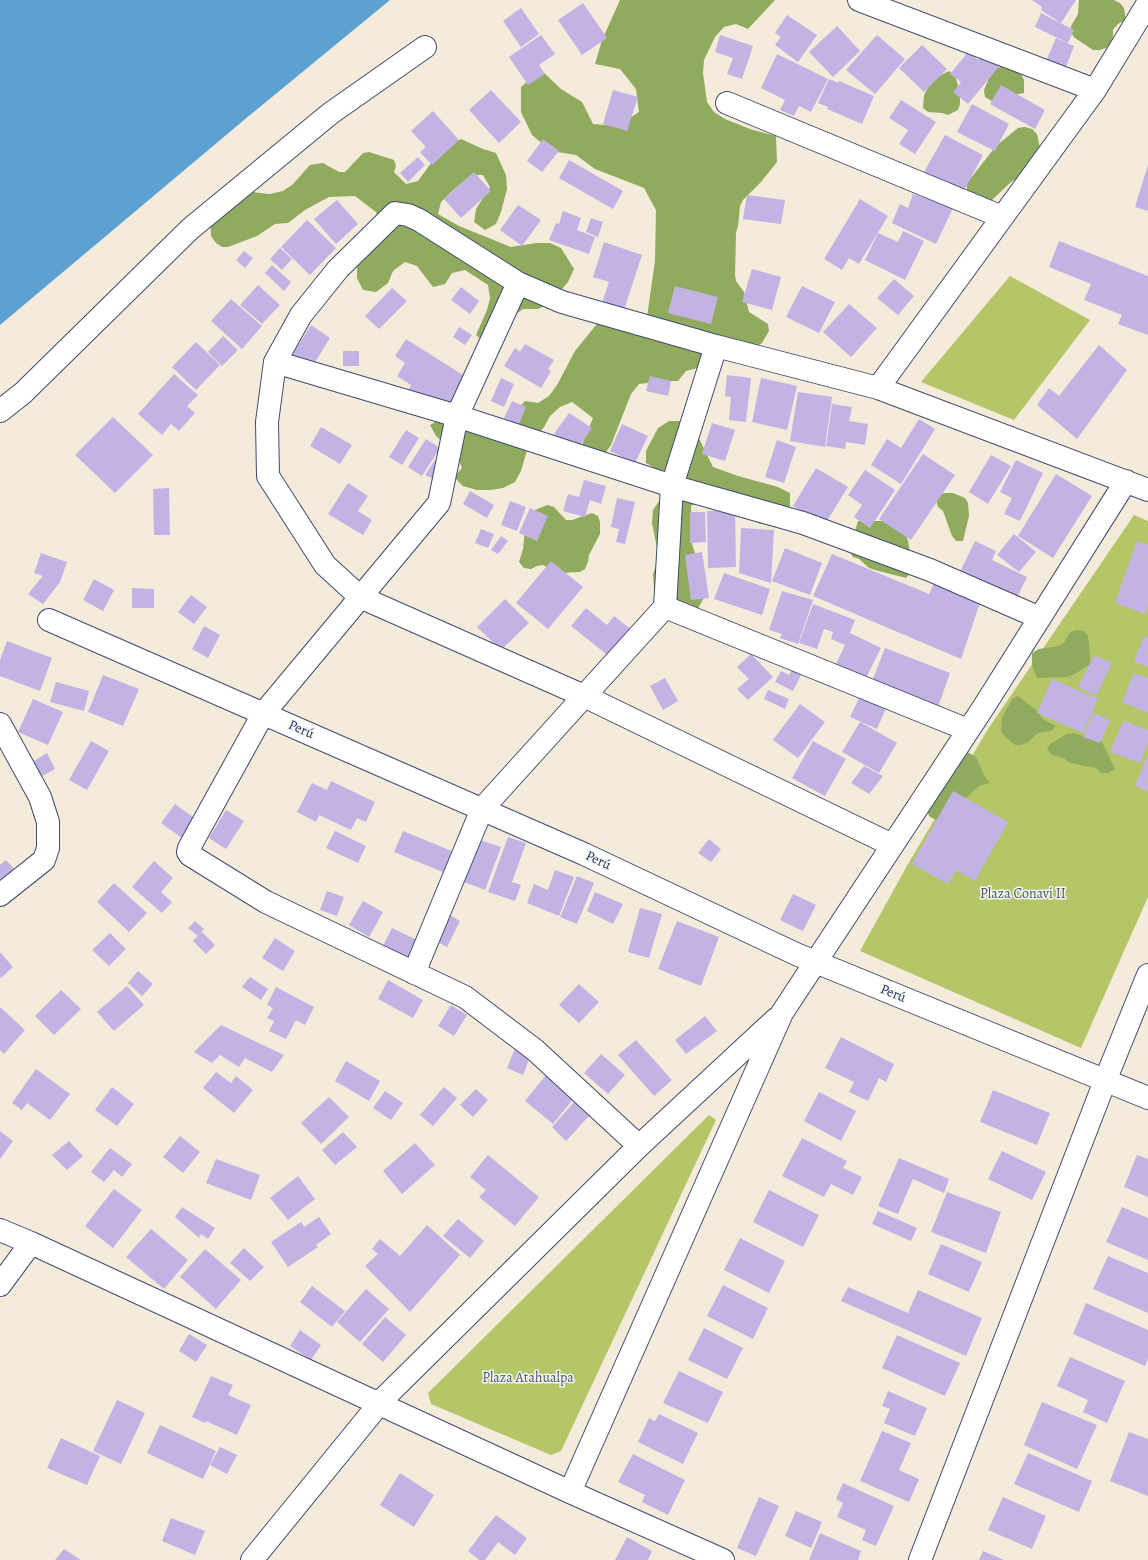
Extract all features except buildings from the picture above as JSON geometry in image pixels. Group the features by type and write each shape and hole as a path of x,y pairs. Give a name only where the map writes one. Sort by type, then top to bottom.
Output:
{"street":[{"path":"859,0 1095,90"},
{"path":"878,388 1095,90 1148,3"},
{"path":"0,411 23,392 190,229 331,113 425,47"},
{"path":"727,103 1002,217"},
{"path":"892,845 584,696 360,598 325,565 268,476 266,422 275,362 300,315 338,269 395,213 408,215 419,220 518,284 562,302 716,346 878,388 1148,490"},
{"path":"518,284 457,416 439,503 263,714 188,852 190,855 266,902 464,997 535,1050 639,1146"},
{"path":"414,973 482,810 665,607 672,486 716,346"},
{"path":"275,362 457,416 672,486 803,523 930,570 1040,618"},
{"path":"570,1492 805,958 892,845 1040,618 1126,481"},
{"path":"665,607 968,730"},
{"name":"Perú","path":"49,620 584,854 805,958 1148,1098"},
{"path":"0,724 40,797 48,822 48,848 44,860 0,895"},
{"path":"920,1560 1105,1080 1148,975"},
{"path":"252,1560 389,1392 639,1146 782,1013"},
{"path":"0,1230 570,1492 723,1560"},
{"path":"0,1284 31,1243"}],"green space":[{"path":"620,0 775,0 748,29 736,24 724,27 715,37 704,60 703,73 707,102 714,112 725,119 750,129 776,136 777,162 761,182 743,200 740,206 736,233 736,281 744,292 749,312 768,324 769,331 762,343 756,347 730,354 714,364 686,371 678,381 639,384 631,394 611,445 604,455 583,454 583,442 593,418 572,402 560,407 550,416 544,427 528,447 521,471 515,482 503,488 490,490 477,490 463,486 454,477 462,468 457,456 436,436 430,425 441,419 465,431 478,433 510,422 516,411 525,401 538,403 549,396 557,385 575,351 601,319 647,317 655,261 656,210 644,188 595,169 576,155 551,151 532,135 521,112 521,87 541,70 561,89 582,102 593,124 618,126 639,112 636,89 620,69 595,64 602,40"},
{"path":"1079,0 1114,0 1120,3 1124,8 1125,20 1118,24 1113,30 1113,37 1106,48 1093,50 1075,38 1071,33 1071,26 1078,14"},
{"path":"1004,66 1021,74 1024,80 1024,93 1008,96 996,102 985,97 984,90 989,78 997,68"},
{"path":"949,71 955,76 957,82 960,97 958,110 948,115 928,112 923,108 924,95 930,84 941,75"},
{"path":"1025,127 1032,129 1037,134 1041,153 1022,175 1011,182 992,200 987,203 970,196 967,190 967,183 996,146 1018,128"},
{"path":"461,139 496,153 506,175 507,189 501,212 496,224 485,230 474,222 476,209 490,187 483,175 471,175 441,202 438,214 459,226 511,247 536,243 550,243 561,248 574,269 568,282 549,304 538,309 523,309 513,316 486,344 476,335 487,310 490,298 488,285 465,270 452,273 445,284 433,287 417,266 405,262 393,271 388,283 376,292 363,290 357,278 357,253 381,225 376,212 355,196 329,197 305,210 288,223 275,224 257,236 228,247 222,247 216,243 211,236 210,216 252,192 270,194 283,191 293,184 310,165 323,163 339,172 345,172 363,153 369,152 394,160 396,166 394,172 406,184 418,181 440,151"},
{"path":"1010,276 1090,320 1014,420 921,382"},
{"path":"669,421 683,421 694,428 713,467 738,476 778,487 790,493 790,506 783,517 773,523 760,524 727,504 703,500 691,506 692,544 705,583 705,596 698,608 684,610 673,606 654,588 653,574 657,562 657,548 652,523 653,510 668,488 669,476 646,463 646,451 658,428"},
{"path":"953,493 965,498 968,503 969,516 963,541 956,541 952,536 943,511 938,507 936,500 939,494"},
{"path":"547,505 554,507 566,520 572,520 592,513 598,516 600,522 600,534 589,555 585,569 580,572 555,572 543,565 531,569 524,568 519,562 523,549 527,522 535,510"},
{"name":"Plaza Conavi II","path":"1134,515 1148,521 1148,897 1081,1048 860,951 908,864 988,729"},
{"path":"858,521 892,521 903,528 908,541 913,569 906,578 869,568 859,559 853,557 849,551"},
{"path":"1077,630 1084,631 1088,636 1091,664 1073,675 1066,677 1037,678 1032,665 1032,653 1039,649 1058,646 1064,643 1070,632"},
{"path":"1018,696 1035,709 1044,720 1056,726 1051,731 1038,733 1028,742 1021,745 1015,745 1001,732 1002,718 1012,699"},
{"path":"1074,733 1100,738 1115,769 1108,773 1101,773 1096,768 1070,763 1065,759 1052,755 1047,750 1050,744 1067,734"},
{"path":"964,750 976,757 985,777 990,783 979,786 943,819 936,820 930,817 923,805"},
{"name":"Plaza Atahualpa","path":"709,1115 716,1120 561,1451 551,1455 431,1404 428,1393"}],"water":[{"path":"0,0 390,0 244,120 0,325"}]}
